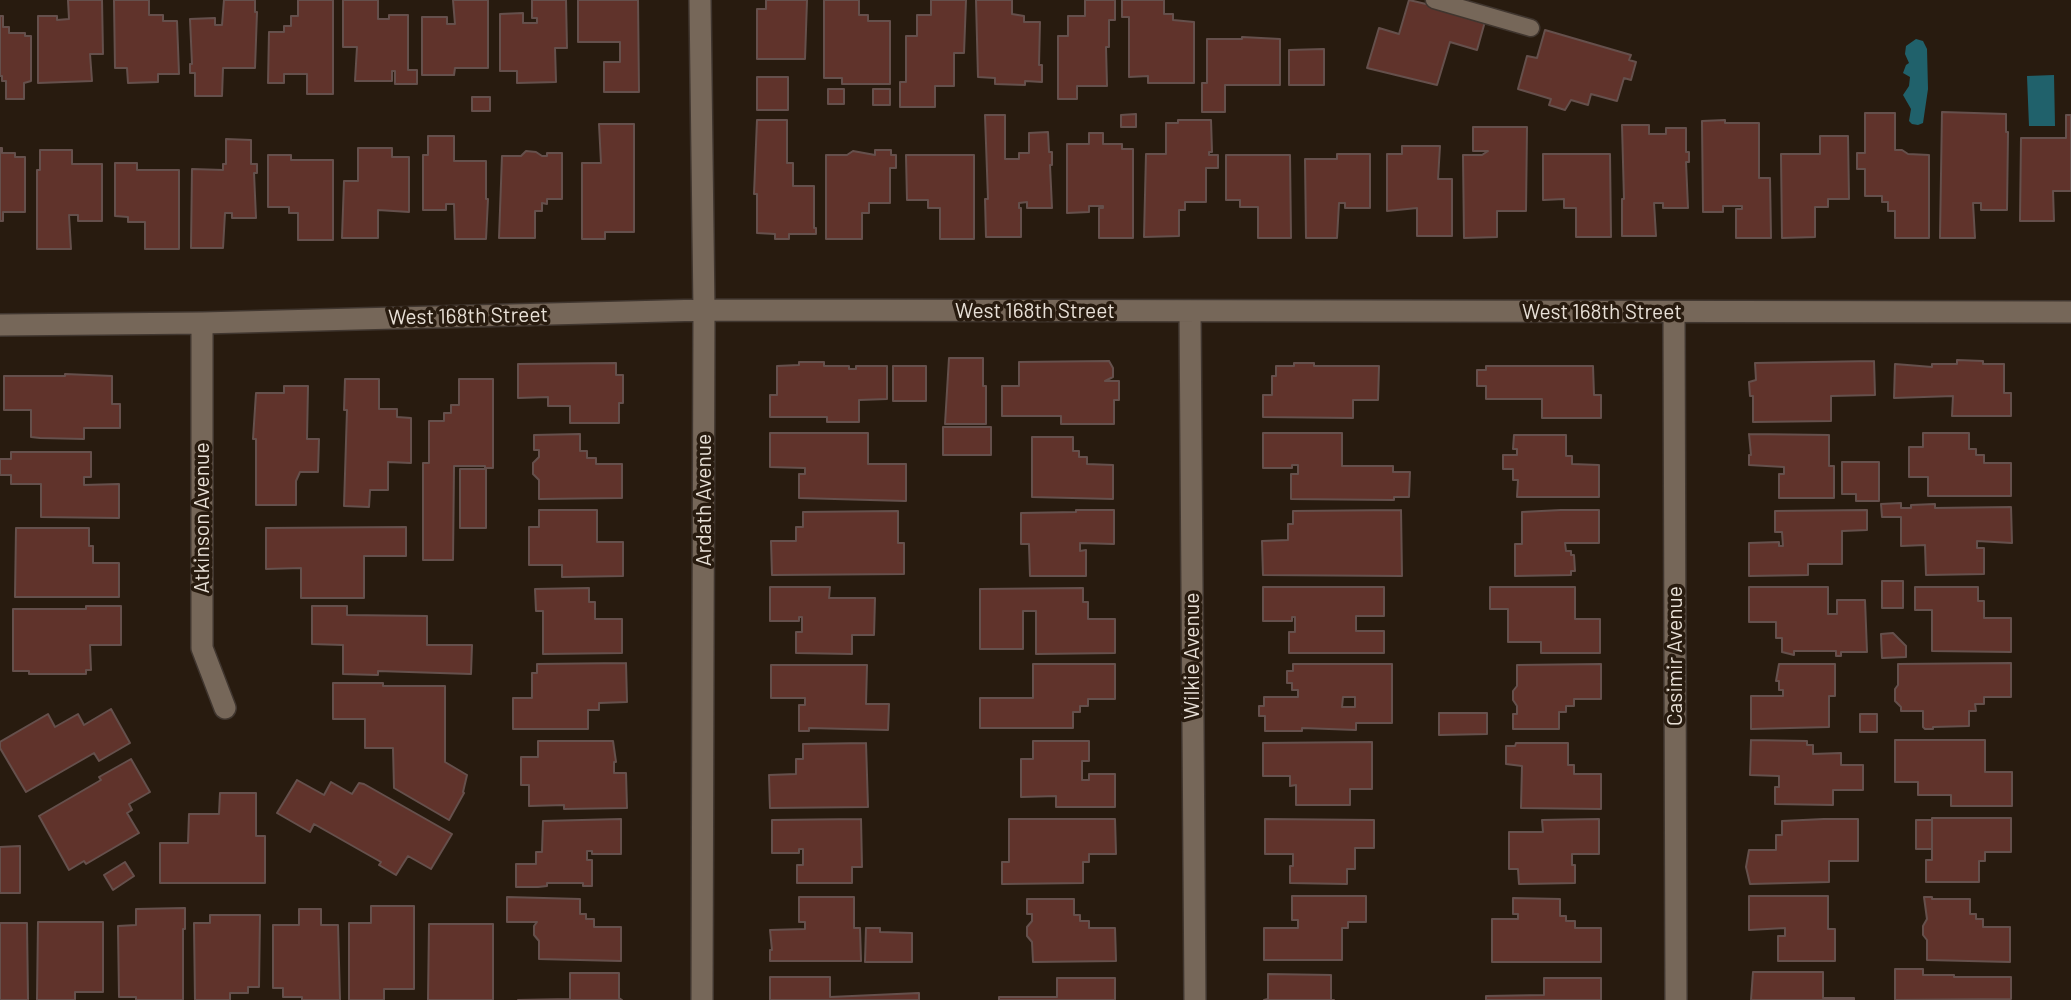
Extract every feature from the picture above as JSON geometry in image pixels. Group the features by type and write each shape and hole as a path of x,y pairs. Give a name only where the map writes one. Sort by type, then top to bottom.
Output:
{"street":[{"name":"Ardath Avenue","path":"700,0 704,310 702,1000"},
{"name":"West 168th Street","path":"0,325 202,323 704,310 2071,312"},
{"name":"Wilkie Avenue","path":"1190,311 1195,1000"},
{"name":"Casimir Avenue","path":"1674,312 1675,1000"},
{"name":"Atkinson Avenue","path":"202,323 202,648 225,708"}],"lane":[{"path":"1434,0 1531,28"}],"water":[{"path":"1916,39 1923,41 1927,49 1928,89 1923,123 1918,125 1909,121 1911,109 1903,95 1909,86 1910,77 1903,73 1909,63 1905,54 1906,46"},
{"path":"2054,75 2055,126 2029,126 2027,76"}],"building":[{"path":"68,0 102,0 103,54 90,54 92,81 38,83 38,16 57,16 57,20 69,19"},
{"path":"114,0 149,0 149,15 163,15 163,21 177,21 179,74 158,74 158,82 128,83 127,68 115,68"},
{"path":"224,0 255,0 255,68 223,68 222,96 195,96 195,73 190,73 190,19 215,18 215,25 222,25"},
{"path":"298,0 333,0 333,94 307,94 307,74 284,74 284,83 268,83 269,32 284,32 284,26 291,26 291,16 298,16"},
{"path":"343,0 378,0 378,19 389,19 389,15 408,15 408,70 417,70 417,84 395,84 395,71 392,71 392,81 355,81 357,47 343,47"},
{"path":"453,0 488,0 488,68 455,68 454,75 422,75 422,17 447,17 447,24 455,24"},
{"path":"532,0 566,0 567,48 555,48 556,82 517,83 517,71 500,71 500,14 523,13 523,23 537,23 537,18 532,18"},
{"path":"578,0 638,0 639,92 604,92 604,62 620,62 620,42 578,42"},
{"path":"766,0 807,0 805,59 757,59 757,9 766,9"},
{"path":"824,0 859,0 859,15 868,15 868,21 890,21 890,84 842,84 842,78 824,78"},
{"path":"931,0 966,0 964,53 954,53 954,86 935,86 935,107 900,107 900,82 906,82 906,36 917,36 917,15 931,15"},
{"path":"976,0 1012,0 1012,14 1024,16 1024,22 1040,22 1039,65 1042,65 1042,82 1025,81 1025,85 995,84 995,78 978,77"},
{"path":"1085,0 1115,0 1115,20 1109,20 1109,47 1106,47 1107,86 1077,86 1077,99 1058,99 1058,36 1068,36 1068,16 1085,16"},
{"path":"1122,0 1164,0 1164,14 1173,14 1173,20 1194,22 1194,83 1148,83 1148,76 1129,77 1129,17 1122,17"},
{"path":"1409,0 1486,18 1477,50 1450,42 1437,85 1367,68 1379,28 1399,34"},
{"path":"0,16 3,16 3,27 9,27 9,33 25,33 25,36 31,36 31,81 24,83 24,99 6,99 6,81 2,81 0,76"},
{"path":"1545,30 1631,55 1629,60 1636,62 1631,80 1624,78 1617,101 1591,94 1588,105 1571,100 1565,110 1549,105 1551,99 1518,89 1527,56 1537,58"},
{"path":"1207,39 1280,39 1280,85 1225,85 1225,112 1202,112 1202,83 1207,83"},
{"path":"1324,49 1324,85 1289,85 1289,50"},
{"path":"757,77 788,77 788,110 757,110"},
{"path":"828,89 844,89 844,104 828,104"},
{"path":"873,89 890,89 890,105 873,105"},
{"path":"472,97 490,97 490,111 472,111"},
{"path":"1942,112 2006,114 2007,210 1981,210 1981,203 1973,203 1975,238 1940,238"},
{"path":"1865,113 1895,113 1895,150 1929,155 1929,238 1895,238 1895,211 1888,211 1888,202 1882,202 1882,196 1865,196 1865,169 1857,169 1857,153 1865,153"},
{"path":"1136,114 1136,127 1121,127 1121,115"},
{"path":"985,115 1005,115 1005,159 1019,159 1019,153 1029,153 1029,133 1048,132 1049,152 1052,152 1052,208 1027,208 1027,202 1019,203 1021,237 986,237 985,199 988,199"},
{"path":"2066,115 2071,115 2071,191 2053,191 2054,221 2020,221 2021,138 2066,138"},
{"path":"757,120 787,120 787,163 793,163 793,186 814,186 816,234 789,234 789,239 775,239 775,234 757,233 757,194 754,194"},
{"path":"1178,120 1211,120 1212,152 1209,152 1209,155 1218,155 1218,168 1206,168 1206,202 1185,202 1185,210 1179,210 1179,236 1144,237 1146,154 1166,154 1166,123 1178,123"},
{"path":"1725,120 1725,123 1759,123 1759,178 1770,178 1771,238 1736,238 1736,209 1742,209 1742,206 1723,206 1723,212 1703,212 1702,121"},
{"path":"599,124 634,124 634,232 605,232 605,239 582,239 582,163 601,163"},
{"path":"1622,125 1649,125 1649,134 1666,134 1666,128 1686,128 1686,152 1689,152 1689,162 1686,162 1688,208 1663,208 1663,203 1654,203 1656,236 1622,236"},
{"path":"1473,127 1527,127 1526,211 1497,211 1497,237 1464,238 1463,155 1482,155 1488,151 1473,151"},
{"path":"1089,133 1103,133 1103,144 1122,144 1122,149 1133,149 1133,238 1099,238 1099,208 1103,206 1089,206 1089,212 1067,213 1067,144 1089,144"},
{"path":"428,136 454,136 454,161 486,161 486,239 455,239 454,204 446,204 446,210 423,210 423,155 428,155"},
{"path":"1820,136 1848,136 1849,199 1828,199 1828,207 1815,207 1815,237 1782,238 1781,154 1820,154"},
{"path":"226,139 251,140 251,164 257,164 257,173 254,173 256,218 232,218 232,213 225,213 223,248 191,248 192,169 223,170 223,164 226,164"},
{"path":"1402,146 1440,146 1438,179 1452,179 1452,236 1417,236 1417,208 1387,211 1387,154 1402,154"},
{"path":"0,148 2,153 15,153 15,157 25,157 25,212 3,212 3,221 0,221"},
{"path":"358,148 392,148 392,157 409,157 409,212 378,210 378,238 342,238 344,181 358,181"},
{"path":"40,150 72,150 72,164 102,164 102,221 78,221 78,215 69,215 71,249 37,249 37,170 40,170"},
{"path":"875,150 891,150 891,155 896,155 896,168 890,168 890,203 869,203 869,213 862,213 862,239 826,239 826,155 847,155 853,151 875,155"},
{"path":"526,151 542,156 547,156 547,153 562,153 562,199 547,199 547,204 542,203 542,211 535,211 535,238 499,238 502,156 521,156"},
{"path":"1337,154 1370,154 1370,208 1345,208 1345,203 1339,203 1337,238 1306,238 1305,159 1337,159"},
{"path":"1543,154 1610,154 1611,237 1576,237 1576,208 1564,208 1564,199 1543,200"},
{"path":"268,155 291,155 291,160 333,160 333,240 298,240 298,213 289,213 289,207 268,207"},
{"path":"906,155 974,155 974,239 940,239 940,208 928,208 928,200 907,200"},
{"path":"1226,155 1290,155 1291,238 1258,238 1258,207 1240,207 1240,200 1226,200"},
{"path":"115,163 137,163 137,170 179,170 179,249 145,249 145,222 128,222 128,217 115,216"},
{"path":"949,358 983,358 986,424 945,424"},
{"path":"1957,360 2004,364 2004,393 2011,393 2011,416 1952,416 1953,396 1894,398 1895,364 1932,367 1932,364 1957,364"},
{"path":"1109,361 1113,368 1113,377 1105,381 1119,381 1119,400 1114,400 1114,424 1061,424 1061,416 1002,416 1002,386 1019,386 1019,362"},
{"path":"1874,361 1875,395 1831,396 1831,421 1753,422 1753,396 1750,396 1749,382 1756,380 1755,363"},
{"path":"799,362 824,362 824,366 849,366 849,369 856,369 856,366 887,366 887,399 859,400 859,422 827,422 827,417 770,417 770,395 777,395 777,366 799,365"},
{"path":"616,363 616,375 623,375 623,403 619,403 619,423 570,423 570,406 548,406 548,397 518,398 518,364"},
{"path":"1294,363 1314,363 1314,366 1379,366 1378,400 1353,400 1353,418 1263,417 1263,395 1272,395 1272,376 1276,376 1276,366 1294,366"},
{"path":"893,366 926,366 926,401 893,401"},
{"path":"1486,366 1593,366 1594,395 1601,395 1601,418 1542,418 1542,399 1486,399 1486,386 1477,386 1477,370 1486,370"},
{"path":"4,376 112,376 112,404 120,404 120,428 84,428 84,439 31,437 31,410 4,410"},
{"path":"345,379 379,379 379,409 397,409 397,417 411,418 411,463 388,462 388,490 370,490 369,507 344,506 347,410 344,410"},
{"path":"459,379 493,379 493,468 454,466 453,560 423,560 423,463 429,463 429,421 444,421 444,413 451,413 451,405 459,405"},
{"path":"284,386 308,386 307,439 319,439 318,472 300,472 296,481 296,505 256,505 256,439 253,439 256,393 284,393"},
{"path":"943,427 991,427 991,455 943,455"},
{"path":"770,433 868,433 868,464 906,464 906,501 799,498 799,474 805,474 805,468 770,467"},
{"path":"1263,433 1342,433 1342,466 1393,466 1393,472 1410,472 1409,497 1394,497 1394,500 1291,499 1291,474 1298,474 1298,465 1292,465 1292,468 1263,468"},
{"path":"1923,433 1969,433 1969,449 1976,449 1976,455 1984,455 1984,463 2011,463 2011,496 1928,496 1928,477 1909,477 1909,447 1923,447"},
{"path":"580,434 580,451 587,451 587,458 596,458 596,464 622,464 622,498 539,499 539,480 533,474 533,463 539,457 539,450 534,450 534,435"},
{"path":"1749,434 1829,435 1829,466 1834,466 1834,498 1779,498 1779,474 1784,474 1784,467 1749,465"},
{"path":"1514,435 1566,435 1566,456 1572,456 1572,464 1599,465 1599,497 1517,497 1518,480 1513,480 1513,469 1503,469 1503,455 1517,455 1517,449 1513,449"},
{"path":"1032,437 1073,437 1073,451 1079,451 1079,457 1087,457 1087,464 1113,465 1113,499 1032,497"},
{"path":"11,452 91,452 91,477 84,477 84,485 119,484 119,518 41,517 41,484 11,484 11,475 0,475 0,459 11,459"},
{"path":"1842,462 1879,462 1879,501 1856,501 1856,494 1842,494"},
{"path":"460,469 486,469 486,528 460,528"},
{"path":"1901,503 1901,508 1935,504 1935,508 2011,507 2012,543 1977,541 1977,548 1984,548 1984,574 1926,575 1925,545 1901,546 1901,517 1882,517 1881,504"},
{"path":"539,510 597,510 597,542 623,542 623,576 562,577 562,565 529,565 529,527 539,527"},
{"path":"1114,510 1114,544 1080,543 1080,551 1086,550 1086,576 1030,576 1029,544 1021,544 1021,513"},
{"path":"1401,510 1402,576 1263,575 1262,541 1288,540 1288,524 1293,524 1293,511"},
{"path":"1599,510 1599,543 1565,543 1566,551 1571,551 1571,555 1574,555 1575,571 1571,571 1571,575 1515,576 1515,544 1522,544 1522,512"},
{"path":"1867,510 1867,530 1842,531 1842,564 1808,564 1808,575 1749,576 1749,543 1779,542 1779,546 1783,546 1782,532 1775,532 1775,511"},
{"path":"898,511 898,543 904,543 904,574 772,575 771,541 796,541 796,527 803,527 803,512"},
{"path":"406,527 406,556 364,556 364,598 301,598 301,568 266,569 266,528"},
{"path":"16,528 89,528 93,563 119,563 119,597 15,597"},
{"path":"1882,581 1903,581 1903,608 1882,608"},
{"path":"770,587 830,587 829,598 875,598 874,635 852,635 852,654 796,653 796,632 802,632 802,617 799,617 799,621 770,621"},
{"path":"1263,587 1384,587 1384,616 1356,616 1356,631 1384,631 1384,653 1289,653 1289,632 1295,632 1295,617 1292,617 1292,621 1263,621"},
{"path":"1490,587 1575,587 1575,619 1600,619 1600,653 1541,653 1541,642 1508,642 1508,609 1490,609"},
{"path":"1749,587 1828,587 1828,614 1837,614 1837,600 1865,600 1867,652 1841,652 1841,656 1836,656 1836,651 1794,651 1794,655 1782,652 1782,638 1776,638 1776,622 1749,622"},
{"path":"1915,587 1978,587 1978,601 1984,601 1984,618 2011,618 2011,652 1932,651 1932,610 1915,610"},
{"path":"589,588 589,602 595,602 595,619 622,619 622,653 543,654 543,611 536,611 535,589"},
{"path":"1083,588 1083,602 1088,602 1088,619 1115,619 1115,653 1036,654 1036,611 1023,611 1023,649 980,649 980,589"},
{"path":"86,606 121,606 121,645 90,645 91,670 86,670 86,674 29,674 29,671 13,671 13,609 86,609"},
{"path":"312,606 347,606 347,615 427,616 427,645 472,645 471,674 378,671 378,675 343,674 343,645 312,644"},
{"path":"1893,633 1906,646 1906,657 1882,658 1881,634"},
{"path":"626,663 627,702 599,703 599,710 588,710 588,729 513,729 513,698 532,698 532,673 537,673 537,664"},
{"path":"2011,663 2011,697 1984,697 1984,704 1975,704 1976,711 1969,711 1969,726 1925,729 1923,711 1901,711 1895,701 1898,664"},
{"path":"1033,664 1115,664 1115,699 1088,699 1088,706 1080,706 1080,712 1073,712 1073,728 980,728 980,698 1033,698"},
{"path":"1293,664 1392,664 1392,723 1356,723 1356,730 1302,728 1302,731 1265,731 1265,716 1259,716 1259,706 1264,706 1264,697 1298,697 1298,690 1292,690 1292,683 1287,683 1287,671 1293,671","holes":["1343,697 1355,697 1355,707 1342,707"]},
{"path":"1601,664 1601,699 1574,699 1574,706 1566,706 1566,712 1559,712 1559,729 1513,729 1513,714 1517,714 1513,691 1517,686 1517,665"},
{"path":"1779,664 1835,664 1835,696 1829,696 1829,727 1751,729 1751,696 1783,696 1783,690 1779,690 1779,681 1776,681"},
{"path":"771,665 867,665 866,704 889,704 888,730 809,728 809,731 799,731 799,705 805,705 805,698 771,698"},
{"path":"333,683 445,686 445,762 467,775 464,793 449,820 394,788 393,748 365,748 365,719 333,719"},
{"path":"111,709 130,743 99,761 94,753 26,792 0,748 0,742 48,714 55,727 78,714 84,725"},
{"path":"1439,713 1487,713 1487,734 1439,735"},
{"path":"1860,714 1877,714 1877,732 1860,732"},
{"path":"1751,740 1807,741 1807,745 1813,745 1813,754 1841,753 1841,765 1863,765 1863,790 1833,790 1833,805 1775,804 1775,787 1779,787 1779,776 1750,775"},
{"path":"1895,740 1985,740 1985,772 2012,772 2012,806 1951,806 1951,795 1918,795 1918,782 1895,782"},
{"path":"538,741 613,741 616,762 614,773 626,773 627,808 564,809 564,805 529,806 529,785 521,785 521,757 538,757"},
{"path":"1033,741 1089,741 1089,761 1082,761 1082,780 1089,780 1089,774 1115,774 1115,807 1056,807 1056,796 1021,797 1021,759 1033,759"},
{"path":"1372,742 1372,789 1350,789 1350,805 1296,805 1296,785 1290,786 1290,776 1263,776 1263,743"},
{"path":"866,743 868,807 770,808 769,775 796,774 796,759 803,759 803,744"},
{"path":"1516,743 1568,743 1568,765 1574,765 1574,774 1601,774 1601,809 1521,808 1522,766 1506,764 1506,746 1515,746"},
{"path":"131,759 150,792 129,804 132,810 127,813 139,833 86,864 84,861 69,870 39,816"},
{"path":"297,780 324,795 331,782 352,794 359,783 364,784 452,834 431,869 408,856 396,875 379,865 381,862 314,824 310,832 277,813"},
{"path":"220,793 256,793 256,836 265,836 265,883 160,883 160,843 188,843 189,814 219,814"},
{"path":"1932,818 2011,818 2011,852 1985,852 1985,861 1979,861 1979,882 1926,882 1926,860 1932,860"},
{"path":"621,819 621,854 592,854 592,851 587,851 587,860 592,860 592,886 583,886 583,883 547,883 547,886 516,887 516,864 536,864 536,852 542,852 543,821"},
{"path":"861,819 862,867 852,867 852,883 797,883 797,865 803,865 803,849 799,849 799,853 772,853 772,820"},
{"path":"1009,819 1115,819 1116,854 1089,854 1089,862 1083,862 1083,883 1002,884 1002,862 1009,862"},
{"path":"1265,819 1374,820 1374,848 1355,848 1355,869 1347,869 1347,884 1290,883 1293,854 1265,854"},
{"path":"1599,819 1599,854 1572,854 1575,883 1519,884 1518,869 1509,869 1509,832 1543,832 1542,820"},
{"path":"1858,819 1858,861 1829,861 1829,882 1750,884 1746,867 1749,850 1776,850 1776,835 1782,835 1782,821"},
{"path":"1916,820 1932,820 1932,849 1916,849"},
{"path":"20,846 20,893 0,893 0,847"},
{"path":"125,862 134,876 113,890 104,875"},
{"path":"1292,896 1366,896 1366,922 1348,922 1348,928 1342,928 1342,960 1264,960 1264,928 1298,928 1298,920 1292,920"},
{"path":"1749,896 1828,896 1828,929 1835,929 1835,961 1778,961 1778,936 1785,936 1785,928 1749,930"},
{"path":"507,897 580,899 580,914 586,914 586,919 594,919 594,927 621,927 621,961 539,959 539,941 534,935 537,922 507,922"},
{"path":"799,897 854,897 854,928 860,928 861,961 770,961 770,930 805,929 805,922 799,922"},
{"path":"1924,897 1970,899 1970,914 1976,914 1976,919 1983,919 1983,927 2010,927 2010,962 1927,960 1927,940 1923,935 1923,926 1927,919"},
{"path":"1513,898 1560,899 1560,916 1566,916 1566,921 1575,921 1575,928 1601,928 1601,962 1492,962 1492,919 1518,919 1518,914 1513,914"},
{"path":"1027,899 1074,899 1074,915 1080,915 1080,921 1089,921 1089,928 1115,928 1116,961 1033,962 1032,942 1027,936 1032,914 1027,914"},
{"path":"371,906 414,906 414,989 384,989 384,1000 349,1000 349,923 371,923"},
{"path":"185,908 183,1000 136,1000 136,997 119,997 118,926 136,925 136,909"},
{"path":"299,909 321,909 321,925 338,925 340,1000 283,997 283,988 273,988 273,925 299,925"},
{"path":"210,915 260,915 259,987 248,987 248,993 230,993 230,1000 195,1000 194,923 210,923"},
{"path":"38,922 103,922 103,992 75,992 75,1000 37,1000"},
{"path":"0,923 27,923 28,1000 0,1000"},
{"path":"429,924 493,924 493,1000 428,1000"},
{"path":"866,928 880,928 880,932 912,933 912,962 865,962"},
{"path":"1895,969 1923,969 1923,975 2011,977 2011,999 1895,1000"},
{"path":"1753,972 1823,972 1823,998 1854,1000 1751,1000"},
{"path":"570,973 619,973 619,998 622,1000 518,1000 570,999"},
{"path":"1268,974 1331,975 1331,1000 1264,1000 1268,999"},
{"path":"770,977 830,977 830,997 919,993 919,1000 770,1000"},
{"path":"1057,978 1115,978 1115,1000 999,1000 999,997 1057,997"},
{"path":"1544,978 1601,978 1601,1000 1486,1000 1486,996 1544,995"}]}
